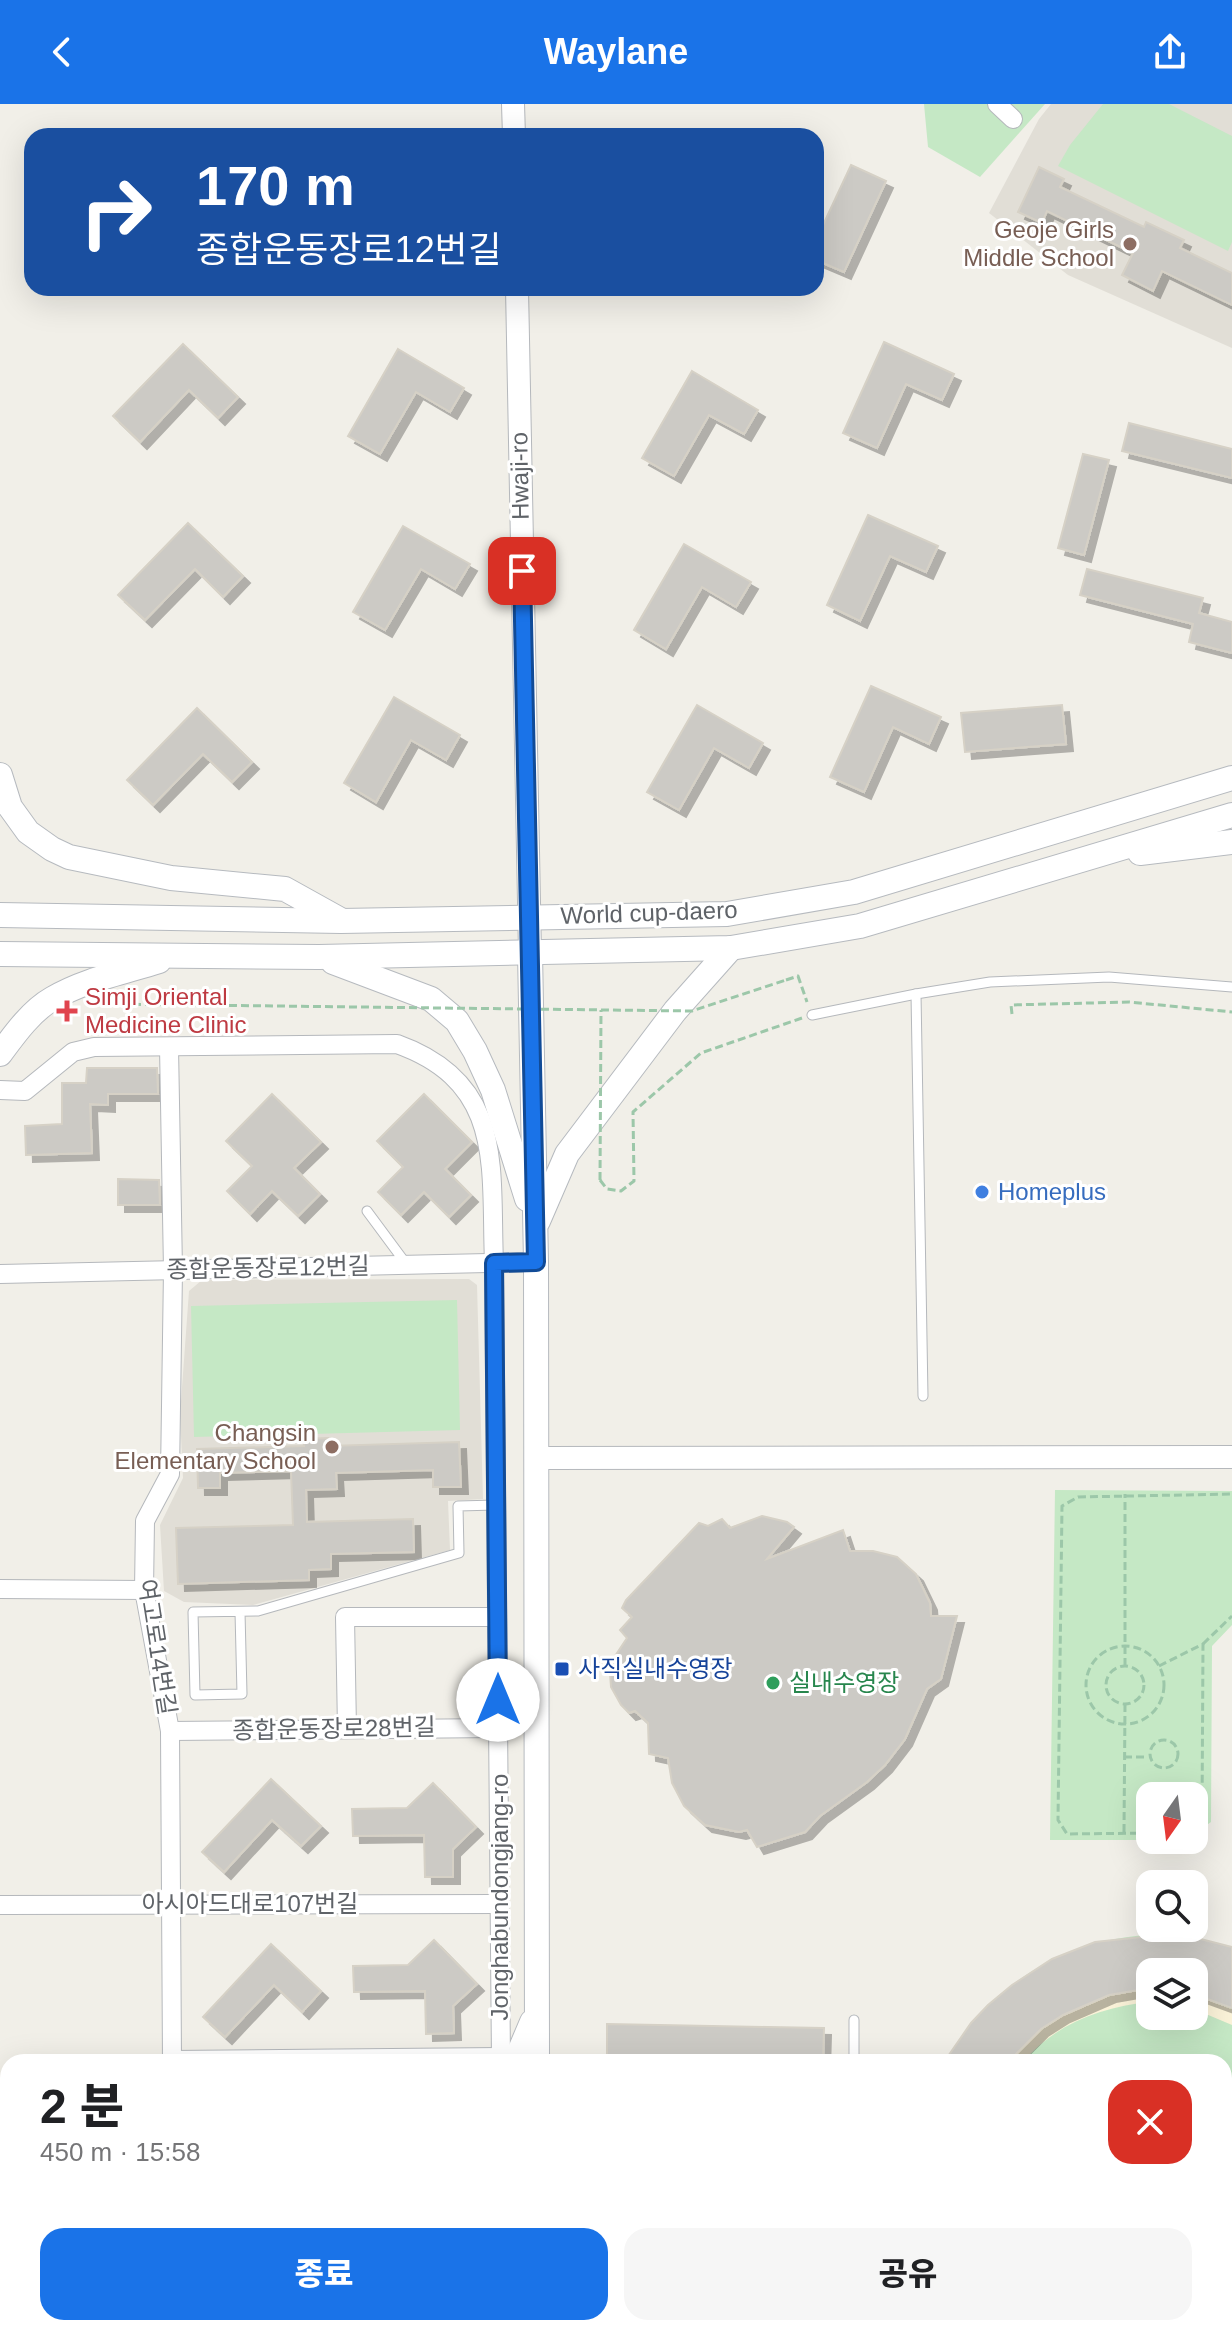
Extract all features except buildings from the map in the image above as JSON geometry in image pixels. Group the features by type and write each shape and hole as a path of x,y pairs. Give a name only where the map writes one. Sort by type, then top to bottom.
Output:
{"main road":[{"path":"0,775 10,807 28,832 69,857 171,878 285,889 341,921"},
{"name":"World cup-daero","path":"0,915 341,921 727,914 854,892 1232,778"},
{"name":"World cup-daero","path":"0,954 319,957 731,948 860,926 1232,815"},
{"path":"1086,858 1232,842"},
{"path":"536,1227 567,1154 675,1011 731,948"},
{"name":"Jonghabundongjang-ro","path":"530,953 536,1227 537,2054"},
{"path":"0,1054 50,1000 73,989 180,955"},
{"path":"319,957 431,999 457,1021 493,1090 536,1227"},
{"path":"510,2054 537,2012"}],"street":[{"path":"513,104 514,128"},
{"path":"997,104 1013,119"},
{"name":"Hwaji-ro","path":"517,296 530,953"},
{"name":"Jonghabundongjang-ro","path":"0,1090 25,1091 73,1052 94,1047 397,1044 440,1066 472,1097 489,1143 494,1263 500,1904 506,2054"},
{"name":"여고로14번길","path":"169,1047 173,1270 170,1474 145,1521 144,1590 170,1731 172,2054"},
{"name":"종합운동장로12번길","path":"0,1274 536,1262"},
{"path":"537,1458 1232,1457"},
{"path":"0,1589 144,1590"},
{"path":"347,1729 345,1617 497,1617"},
{"name":"종합운동장로28번길","path":"170,1731 498,1728"},
{"name":"아시아드대로107번길","path":"0,1905 500,1904"}],"lane":[{"path":"812,1015 990,982 1109,977 1232,987"},
{"path":"916,994 923,1396"},
{"path":"367,1211 407,1265"},
{"path":"240,1612 242,1694 195,1695 193,1612 258,1611 459,1553 458,1506 496,1505"},
{"path":"854,2020 854,2054"}],"path":[{"path":"109,1004 692,1011 798,976 812,1015 701,1053 633,1112 634,1181 621,1191 607,1189 600,1180 601,1010"},
{"path":"1012,1014 1011,1005 1129,1002 1232,1012"},
{"path":"1125,1494 1125,1666"},
{"path":"1136,1833 1067,1834 1058,1820 1062,1506 1078,1497 1232,1494"},
{"path":"1159,1666 1203,1644 1232,1616"},
{"path":"1202,1782 1203,1644"},
{"path":"1125,1646 1149,1654 1159,1666 1164,1688 1161,1701 1154,1712 1143,1720 1124,1724 1106,1719 1089,1701 1087,1676 1101,1654 1112,1648 1125,1646"},
{"path":"1125,1666 1143,1675 1145,1688 1139,1699 1125,1704 1110,1697 1106,1685 1110,1673 1125,1666"},
{"path":"1124,1833 1125,1704"},
{"path":"1160,1740 1174,1744 1178,1752 1175,1764 1166,1769 1157,1767 1150,1757 1152,1746 1160,1740"},
{"path":"1124,1757 1150,1757"}],"shaded area":[{"name":"Geoje Girls Middle School","path":"1051,104 1232,104 1232,348 1068,275 989,213 1039,119"},
{"name":"Changsin Elementary School","path":"469,1279 477,1285 483,1499 448,1501 450,1550 253,1605 184,1602 164,1591 160,1525 183,1478 180,1415 189,1291 202,1280"}],"green space":[{"path":"924,104 1045,104 980,177 928,147"},
{"path":"1103,104 1169,104 1232,136 1232,242 1228,251 1058,166 1070,145"},
{"path":"457,1300 460,1430 194,1437 191,1306"},
{"path":"1055,1490 1232,1491 1232,1625 1212,1646 1211,1822 1208,1824 1208,1782 1136,1782 1136,1840 1050,1840"},
{"path":"1136,1936 1136,1942 1208,1941 1232,1947 1232,2054 950,2054 983,2012 1005,1991 1054,1959 1082,1948"}],"sand":[{"path":"1136,1990 1136,2004 1080,2020 1049,2037 1031,2054 1015,2054 1054,2021 1090,2002"},
{"path":"1208,2000 1232,2009 1232,2025 1208,2015"}],"place":[{"name":"Geoje Girls Middle School","path":"1130,244"},
{"name":"Simji Oriental Medicine Clinic","path":"67,1011"},
{"name":"Homeplus","path":"982,1192"},
{"name":"Changsin Elementary School","path":"332,1447"},
{"name":"사직실내수영장","path":"562,1669"},
{"name":"실내수영장","path":"773,1683"}],"route":[{"path":"498,1700 494,1263 536,1262 522,571"}]}
